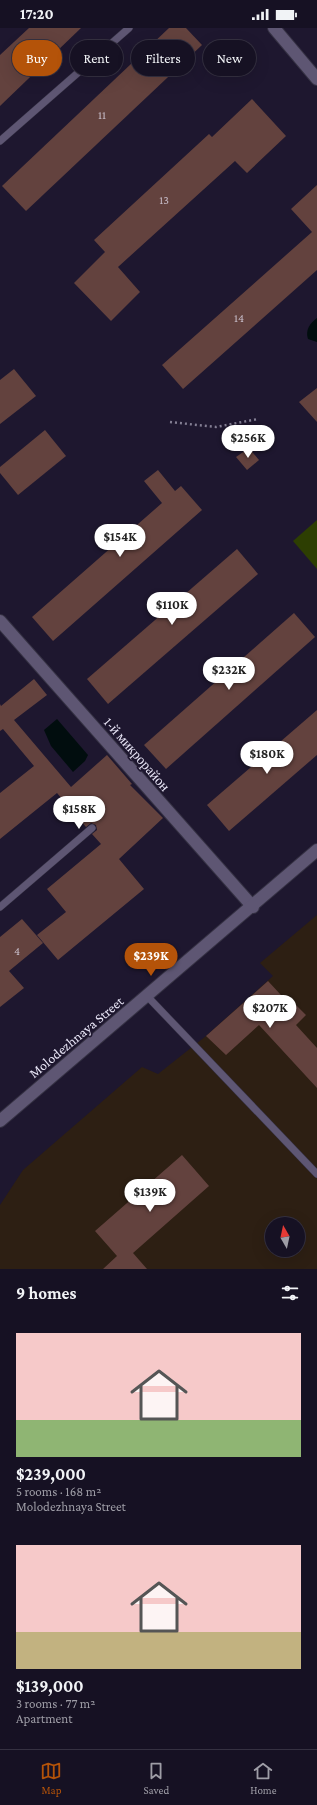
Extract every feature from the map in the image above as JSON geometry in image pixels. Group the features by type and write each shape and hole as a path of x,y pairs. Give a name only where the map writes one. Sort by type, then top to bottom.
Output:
{"street":[{"path":"274,28 317,79"},
{"name":"1-й микрорайон","path":"0,621 253,907"},
{"name":"Molodezhnaya Street","path":"0,1121 253,907 317,850"}],"lane":[{"path":"0,141 129,28"},
{"path":"0,907 92,828"},
{"path":"147,996 317,1174"}],"path":[{"path":"170,422 216,427 258,419"}],"shaded area":[{"path":"317,318 317,342 308,339 307,333 310,324"},
{"path":"57,719 88,755 85,761 73,772 51,746 44,730"},
{"path":"317,915 317,1269 0,1269 0,1205 23,1170 142,1067 158,1074 206,1036 273,976 260,963"}],"green space":[{"path":"317,520 317,569 293,541"}],"building":[{"path":"29,28 81,28 62,46 62,40 16,40"},
{"path":"169,28 186,28 202,45 195,52 195,40 156,40"},
{"path":"12,44 12,76 31,76 0,106 0,55"},
{"path":"131,64 131,76 169,76 26,211 2,186 118,76 123,76 123,72"},
{"path":"252,99 286,136 247,173 235,161 118,267 140,292 111,321 74,283 105,252 94,240 209,134 212,137"},
{"path":"317,185 317,270 183,389 162,365 312,232 291,209"},
{"path":"14,369 36,396 0,424 0,380"},
{"path":"317,388 317,422 299,402"},
{"path":"45,430 66,456 18,495 0,473 0,467"},
{"path":"249,448 259,460 247,470 236,457"},
{"path":"158,470 175,491 181,486 202,510 53,641 32,617 162,503 144,481"},
{"path":"237,549 258,574 108,704 87,679"},
{"path":"294,613 315,637 166,769 144,745"},
{"path":"34,679 47,695 14,720 71,787 107,755 132,784 130,785 163,818 119,859 144,889 58,960 37,935 66,912 47,889 101,844 92,834 97,830 96,825 91,823 86,827 57,793 0,839 0,793 34,766 3,729 0,731 0,704 1,706"},
{"path":"317,710 317,755 229,831 207,805"},
{"path":"22,919 43,943 9,971 24,988 0,1007 0,937"},
{"path":"268,981 293,1008 296,1005 306,1015 296,1025 317,1048 317,1088 259,1025 226,1055 206,1036"},
{"path":"182,1155 209,1186 133,1253 147,1269 103,1269 117,1256 95,1231"}]}
